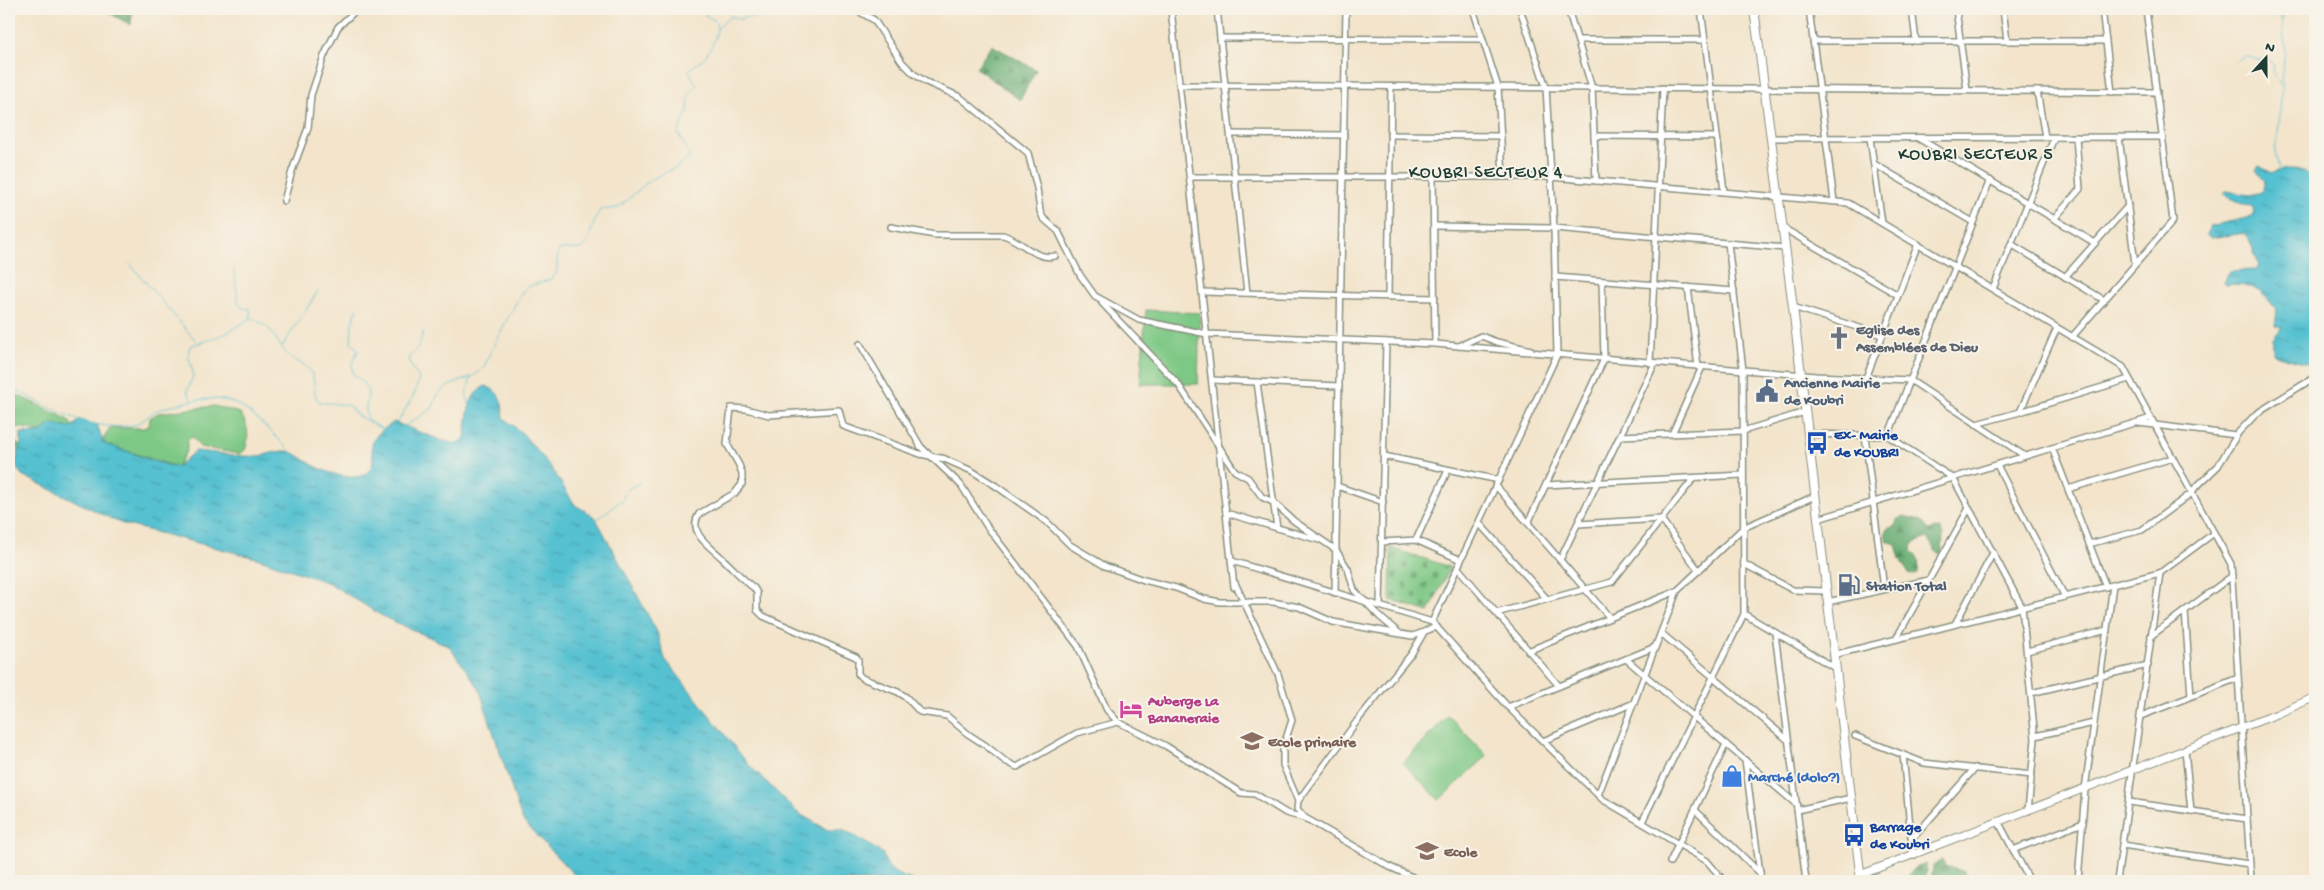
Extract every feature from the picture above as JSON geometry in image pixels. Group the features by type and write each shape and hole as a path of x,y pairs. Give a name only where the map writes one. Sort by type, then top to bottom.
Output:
{"highway":[{"path":"1754,9 1786,248 1861,878"}],"main road":[{"path":"1861,878 2315,697"}],"street":[{"path":"284,201 289,179 308,128 311,95 324,56 338,27 357,9"},
{"path":"855,9 874,20 902,62 914,74 960,97 1028,153 1043,218 1058,231 1080,275 1095,296 1178,384 1235,471 1248,478 1262,497 1273,502 1294,521 1336,548 1348,569 1354,590 1363,601 1400,634"},
{"path":"1171,9 1234,584 1245,602 1262,645 1278,674 1292,720 1282,748 1282,765 1298,801"},
{"path":"1217,9 1247,293"},
{"path":"1335,593 1346,9"},
{"path":"1472,9 1498,87 1503,177"},
{"path":"1307,819 1297,809 1298,801 1357,721 1412,653 1423,634 1434,624 1461,560 1557,355 1554,228 1546,88 1520,9"},
{"path":"1568,9 1592,88 1596,180"},
{"path":"1701,9 1724,191"},
{"path":"1809,9 1834,201"},
{"path":"1912,9 1916,41"},
{"path":"1956,9 1967,90"},
{"path":"2003,9 2007,41"},
{"path":"2102,9 2112,92"},
{"path":"2072,337 2173,221 2146,9"},
{"path":"1220,38 1482,39"},
{"path":"1578,40 1705,40"},
{"path":"1813,41 2106,41"},
{"path":"1180,85 2157,92"},
{"path":"1388,297 1390,86"},
{"path":"1560,560 1653,363 1654,285 1663,88"},
{"path":"2037,91 2045,138"},
{"path":"1230,134 1344,135"},
{"path":"1390,135 1501,136"},
{"path":"1594,136 1717,137"},
{"path":"2119,137 2135,264"},
{"path":"1771,138 2162,137"},
{"path":"1870,138 1882,223"},
{"path":"1918,138 2095,243"},
{"path":"1993,289 2054,138"},
{"path":"2054,219 2080,189 2076,138"},
{"path":"1874,164 1973,222"},
{"path":"1190,177 1551,177 1778,195 1848,203 2123,367 2231,564 2251,881"},
{"path":"1433,177 1435,344"},
{"path":"1888,436 1990,180"},
{"path":"2065,277 2128,206"},
{"path":"1434,226 1554,228 1786,248"},
{"path":"891,227 935,235 1003,235 1011,237 1042,257 1055,256"},
{"path":"1783,228 1898,295"},
{"path":"1642,822 1744,614 1743,370 1728,243"},
{"path":"1866,378 1918,244"},
{"path":"2011,244 2104,300"},
{"path":"1555,277 1734,291"},
{"path":"1528,523 1604,359 1602,281"},
{"path":"1672,434 1700,367 1688,287"},
{"path":"1202,292 1435,298"},
{"path":"1095,296 1139,320 1207,334 1435,344 1801,375 1910,380 2025,456"},
{"path":"1793,307 1882,335"},
{"path":"2020,412 2057,328"},
{"path":"1459,346 1481,336 1539,353"},
{"path":"1380,606 1386,342"},
{"path":"860,344 920,446 961,485 986,525 1078,646 1107,710 1118,722 1166,746 1241,793 1255,794 1286,813 1307,819 1390,867 1421,881"},
{"path":"2089,544 2142,530 2192,491 2218,466 2237,434 2256,414 2315,377"},
{"path":"1976,424 2129,379"},
{"path":"1212,380 1339,386"},
{"path":"1257,382 1277,528"},
{"path":"945,459 920,454 843,426 839,410 769,415 746,409 731,408 727,444 739,465 742,473 742,484 735,493 699,514 696,518 696,526 699,535 707,546 754,588 757,594 757,610 763,616 856,657 858,660 858,674 862,678 898,692 906,697 920,712 947,716 1005,761 1017,767 1077,733 1118,722"},
{"path":"1620,436 1743,431 1805,412"},
{"path":"1818,519 2151,418"},
{"path":"2135,423 2237,434"},
{"path":"1808,434 1888,436 1953,478 2022,608 2035,736 2028,812"},
{"path":"1865,436 1884,589"},
{"path":"920,446 972,471 996,486 1047,522 1070,545 1105,566 1144,580 1176,588 1204,599 1220,602 1273,602 1299,607 1334,622 1412,636 1423,634"},
{"path":"2052,448 2106,587"},
{"path":"1384,456 1497,483 1528,523 1610,618"},
{"path":"2068,489 2173,458"},
{"path":"1997,465 2065,597"},
{"path":"1416,540 1448,470"},
{"path":"1546,485 1744,475"},
{"path":"1496,613 1612,582 1694,478"},
{"path":"1337,486 1383,502"},
{"path":"1598,795 1678,591 1744,528 1816,496"},
{"path":"1896,639 1969,508"},
{"path":"1226,513 1326,542"},
{"path":"1578,524 1661,519"},
{"path":"1661,519 1699,570"},
{"path":"1478,523 1547,599"},
{"path":"1833,655 2160,573 2214,533"},
{"path":"1382,542 1416,540 1461,560"},
{"path":"1955,624 1993,553"},
{"path":"1232,561 1434,624 1508,707 1598,795 1707,861 1724,881"},
{"path":"1744,564 1793,590 1826,591"},
{"path":"1458,568 1558,686"},
{"path":"2117,881 2160,573"},
{"path":"2151,636 2232,576"},
{"path":"1827,602 1929,580"},
{"path":"2083,881 2078,881 2085,789 2113,585"},
{"path":"1528,651 1678,591"},
{"path":"2185,611 2191,696"},
{"path":"1744,614 1835,668"},
{"path":"2026,651 2107,630"},
{"path":"1661,633 1788,740"},
{"path":"1775,633 1806,881"},
{"path":"1508,707 1656,647"},
{"path":"1626,659 1796,804"},
{"path":"2031,693 2148,665"},
{"path":"2141,716 2238,678"},
{"path":"1543,741 1634,703"},
{"path":"2035,736 2094,722"},
{"path":"1855,736 1924,763 2032,775"},
{"path":"1670,862 1726,744"},
{"path":"2185,750 2191,811"},
{"path":"1903,755 1913,856"},
{"path":"1745,760 1761,881"},
{"path":"1912,839 1975,768"},
{"path":"1797,810 1851,798"},
{"path":"2129,802 2247,819"},
{"path":"1695,810 1760,874"},
{"path":"1999,823 2028,880"},
{"path":"2013,850 2083,824"},
{"path":"2122,845 2250,864"}],"green space":[{"path":"102,9 133,9 131,25"},
{"path":"992,45 1036,70 1020,100 976,68"},
{"path":"1146,310 1200,313 1198,384 1140,384"},
{"path":"13,393 67,419 72,425 70,428 52,424 39,433 31,429 9,426 9,394"},
{"path":"214,406 240,413 243,417 247,431 247,440 245,450 240,454 200,447 192,436 187,441 187,450 177,467 104,444 104,438 110,428 144,428 149,426 150,418 158,413"},
{"path":"9,441 17,443 20,447 16,451 11,473 9,474"},
{"path":"1904,516 1920,520 1929,530 1936,528 1941,530 1943,536 1942,553 1937,553 1927,538 1912,544 1911,551 1919,563 1918,573 1915,575 1909,574 1900,559 1896,544 1887,541 1885,535 1887,529 1895,526 1897,520"},
{"path":"1391,548 1450,567 1429,612 1390,600"},
{"path":"1448,715 1487,756 1439,800 1403,763"},
{"path":"1942,860 1945,866 1965,872 1972,881 1931,881 1933,866"},
{"path":"1925,864 1927,871 1923,881 1905,881 1916,866"}],"water":[{"path":"2259,166 2272,173 2296,169 2306,173 2315,182 2315,240 2313,245 2315,248 2315,366 2273,353 2273,339 2282,327 2275,325 2277,311 2267,298 2256,289 2243,285 2226,285 2223,282 2230,271 2256,270 2259,264 2245,233 2211,238 2206,235 2210,226 2251,217 2254,213 2253,207 2227,197 2224,193 2226,191 2250,195 2262,192 2265,181 2256,170"},
{"path":"486,386 498,395 503,407 504,418 523,434 550,466 575,505 595,517 657,632 665,659 748,764 798,813 828,830 841,830 852,834 883,854 887,865 895,872 915,881 580,881 522,820 479,688 449,646 384,617 329,583 260,559 120,523 22,475 15,465 21,443 21,433 39,433 52,424 70,428 80,420 97,425 104,444 159,463 177,467 195,451 236,456 260,456 287,451 328,472 348,477 360,476 370,470 372,466 372,444 376,437 394,422 440,440 458,444 465,438 471,401 479,390"}],"waterway":[{"path":"403,427 432,409 438,394 448,386 474,376 484,367 522,292 529,286 551,279 556,274 557,257 560,249 582,249 588,240 600,210 618,208 650,180 679,166 690,157 678,133 688,111 689,94 697,86 689,71 704,58 716,35 717,25 715,21 705,15 708,9"},
{"path":"2275,9 2282,21 2285,46 2275,152 2279,170"},
{"path":"2282,20 2285,9"},
{"path":"718,27 731,16 740,19 747,17 771,17 781,14"},
{"path":"2234,61 2245,56 2258,60 2269,59 2274,66 2273,71 2280,84"},
{"path":"130,264 196,341"},
{"path":"234,270 238,302 242,308 250,309 251,318"},
{"path":"282,347 318,291"},
{"path":"358,308 352,323 351,342 358,350 352,364 353,374 362,381 368,393 366,414 369,421"},
{"path":"192,400 187,391 193,375 188,354 190,346 225,334 251,318 260,322 271,331 283,350 294,360 309,369 319,402 348,405 358,416 384,430"},
{"path":"397,423 414,395 419,379 410,364 409,357 418,348 423,332"},
{"path":"470,407 466,394 471,378"},
{"path":"9,386 69,416 101,425 134,425 156,410 184,402 220,399 234,403 246,410 291,452"},
{"path":"9,476 14,475 19,468"},
{"path":"595,521 623,499 625,491 639,483"}],"place":[{"name":"Eglise des Assemblées de Dieu","path":"1839,338"},
{"name":"Ancienne Mairie de Koubri","path":"1767,391"},
{"name":"Ex- Mairie de KOUBRI","path":"1817,443"},
{"name":"Station Total","path":"1849,585"},
{"name":"Auberge La Bananeraie","path":"1131,709"},
{"name":"Ecole primaire","path":"1252,741"},
{"name":"Marché (dolo?)","path":"1732,776"},
{"name":"Barrage de Koubri","path":"1854,835"},
{"name":"Ecole","path":"1427,851"}],"district":[{"name":"KOUBRI SECTEUR 5","path":"1976,153"},
{"name":"KOUBRI SECTEUR 4","path":"1486,171"}]}
